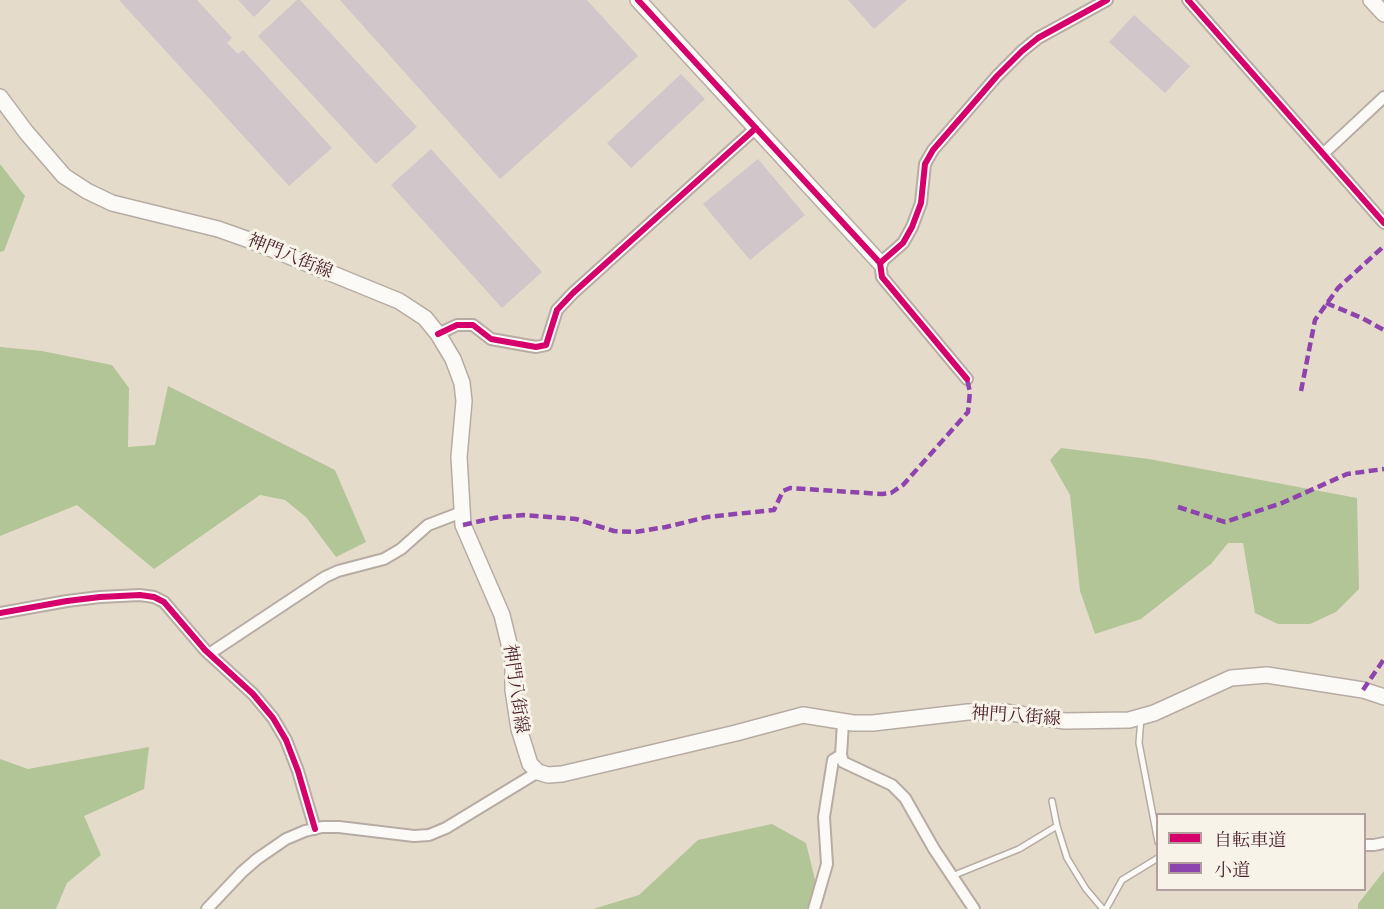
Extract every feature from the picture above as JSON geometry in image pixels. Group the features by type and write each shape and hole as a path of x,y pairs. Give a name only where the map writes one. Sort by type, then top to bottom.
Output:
{"main road":[{"path":"638,0 880,263"},
{"path":"1371,0 1384,14"},
{"name":"神門八街線","path":"0,97 48,159 64,176 87,191 112,203 218,229 252,241 399,301 424,318 438,334 453,359 462,383 464,401 459,457 464,525 502,615 513,660 513,690 519,729 530,764 538,772 548,776 562,774 736,733 803,714 843,723 873,723 968,712 1005,712 1065,721 1130,720 1154,713 1231,678 1267,675 1363,690 1384,697"}],"street":[{"path":"967,379 882,277 880,263 903,243 912,227 921,203 925,164 933,150 997,76 1022,51 1038,38 1107,0"},
{"path":"1188,0 1384,223"},
{"path":"1323,154 1384,97"},
{"path":"438,334 457,325 473,325 490,339 536,347 546,345 557,310 573,293 756,128"},
{"path":"209,654 325,576 384,559 401,549 428,525 462,512"},
{"path":"0,613 99,597 140,595 154,597 164,602 209,654 253,694 273,718 286,740 298,771 315,828"},
{"path":"843,723 841,755 843,762 892,785 905,798 974,909"},
{"path":"814,909 827,864 825,817 833,760 841,755"},
{"path":"207,909 242,872 286,839 315,828 339,826 414,836 429,835 446,828 538,772"},
{"path":"1366,844 1384,843"}],"lane":[{"path":"1141,717 1138,743 1156,832"},
{"path":"1052,801 1056,826 1067,858 1086,890 1104,909 1122,880 1156,859"},
{"path":"952,876 1019,849 1056,826"}],"green space":[{"path":"0,164 25,196 4,251 0,252"},
{"path":"0,347 42,351 112,365 129,388 128,447 155,445 168,386 335,470 366,542 336,557 306,517 285,500 260,495 154,569 77,505 0,536"},
{"path":"1061,448 1149,459 1357,498 1359,589 1336,612 1310,624 1278,624 1255,613 1243,543 1228,543 1211,564 1141,619 1095,634 1080,591 1070,495 1050,460"},
{"path":"149,747 144,789 84,816 101,855 67,883 56,909 0,909 0,759 28,769"},
{"path":"772,824 806,843 821,904 820,909 593,909 639,895 698,840"},
{"path":"1384,871 1384,909 1358,909 1358,904"}],"building":[{"path":"119,0 197,0 232,38 227,43 238,54 243,50 332,148 289,186"},
{"path":"238,0 271,0 254,17"},
{"path":"297,0 300,0 417,127 376,164 258,36"},
{"path":"340,0 587,0 638,56 500,179"},
{"path":"848,0 907,0 874,29"},
{"path":"1134,15 1190,66 1165,93 1109,42"},
{"path":"681,74 705,99 631,168 607,143"},
{"path":"431,149 542,272 502,308 391,185"},
{"path":"758,159 805,215 750,260 703,204"}],"marked path":[{"path":"1301,391 1315,320 1338,288 1384,246"},
{"path":"1326,303 1384,330"},
{"path":"463,525 494,518 523,515 576,519 614,531 635,532 707,517 774,510 783,491 790,488 891,493 903,485 968,412 970,392 967,379"},
{"path":"1178,507 1225,522 1282,503 1347,474 1384,469"},
{"path":"1363,690 1384,659"}],"cycle path":[{"path":"638,0 880,263 882,277 967,379"},
{"path":"880,263 903,243 912,227 921,203 925,164 933,150 997,76 1022,51 1038,38 1107,0"},
{"path":"1188,0 1384,223"},
{"path":"438,334 457,325 473,325 491,339 536,347 546,345 557,310 573,293 756,128"},
{"path":"0,613 100,597 140,595 154,597 164,602 205,650 253,694 273,718 286,740 298,771 315,829"}]}
